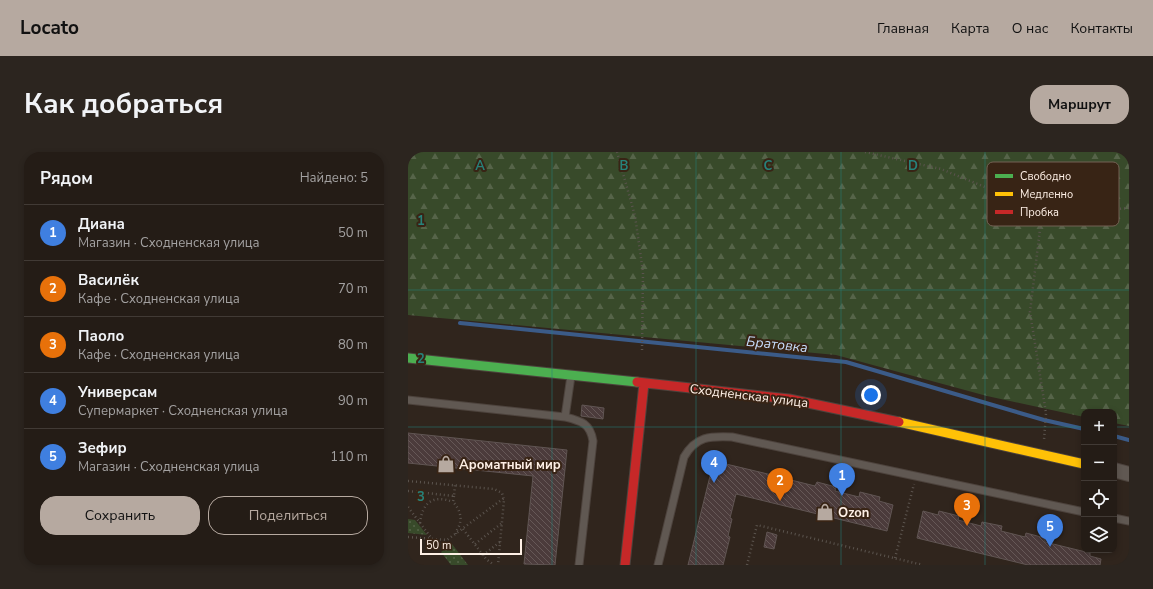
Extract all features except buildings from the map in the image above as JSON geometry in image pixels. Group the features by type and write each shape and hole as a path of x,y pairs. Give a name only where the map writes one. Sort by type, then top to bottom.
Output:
{"street":[{"name":"Сходненская улица","path":"408,358 644,383 817,404 1081,463"},
{"path":"625,565 644,383"},
{"path":"1117,471 1129,474"}],"lane":[{"path":"565,417 571,375"},
{"path":"408,400 565,417 579,420 586,426 591,432 593,441 579,565"},
{"path":"658,565 684,457 690,447 696,442 706,438 719,436 732,437 1081,511"},
{"path":"1117,519 1129,521"}],"path":[{"path":"617,152 635,216 644,272 642,350"},
{"path":"865,152 942,169 987,188"},
{"path":"1119,209 1129,208"},
{"path":"1040,226 1030,312 1046,413 1043,455"},
{"path":"896,558 916,476"},
{"path":"408,485 408,481 494,489 502,493 504,498 498,565"},
{"path":"453,502 455,485"},
{"path":"408,491 454,496"},
{"path":"420,523 423,509 430,501 438,498 447,499 453,502 460,515 460,524 456,534"},
{"path":"408,537 447,540 504,498"},
{"path":"408,507 432,540"},
{"path":"475,544 502,523"},
{"path":"747,565 757,525 923,565"},
{"path":"463,528 486,559 494,565"},
{"path":"483,555 500,542"}],"green space":[{"path":"408,152 1129,152 1129,426 1117,424 1117,409 1081,409 1081,416 987,396 836,355 408,315"},
{"path":"408,519 415,520 427,535 408,533"},
{"path":"452,544 468,565 451,565 441,552"}],"waterway":[{"name":"Братовка","path":"460,323 846,362 1044,420 1081,428"},
{"name":"Братовка","path":"1117,437 1129,440"}],"traffic: fast":[{"path":"408,358 637,382"}],"traffic: slow":[{"path":"899,422 1081,463"}],"traffic: jam":[{"path":"637,382 789,399 899,422"},
{"path":"625,565 644,383"}],"place":[{"name":"Ароматный мир","path":"446,464"},
{"name":"Универсам","path":"714,483"},
{"name":"Диана","path":"842,496"},
{"name":"Василёк","path":"780,501"},
{"name":"Ozon","path":"825,512"},
{"name":"Паоло","path":"967,526"},
{"name":"Зефир","path":"1050,547"}]}
